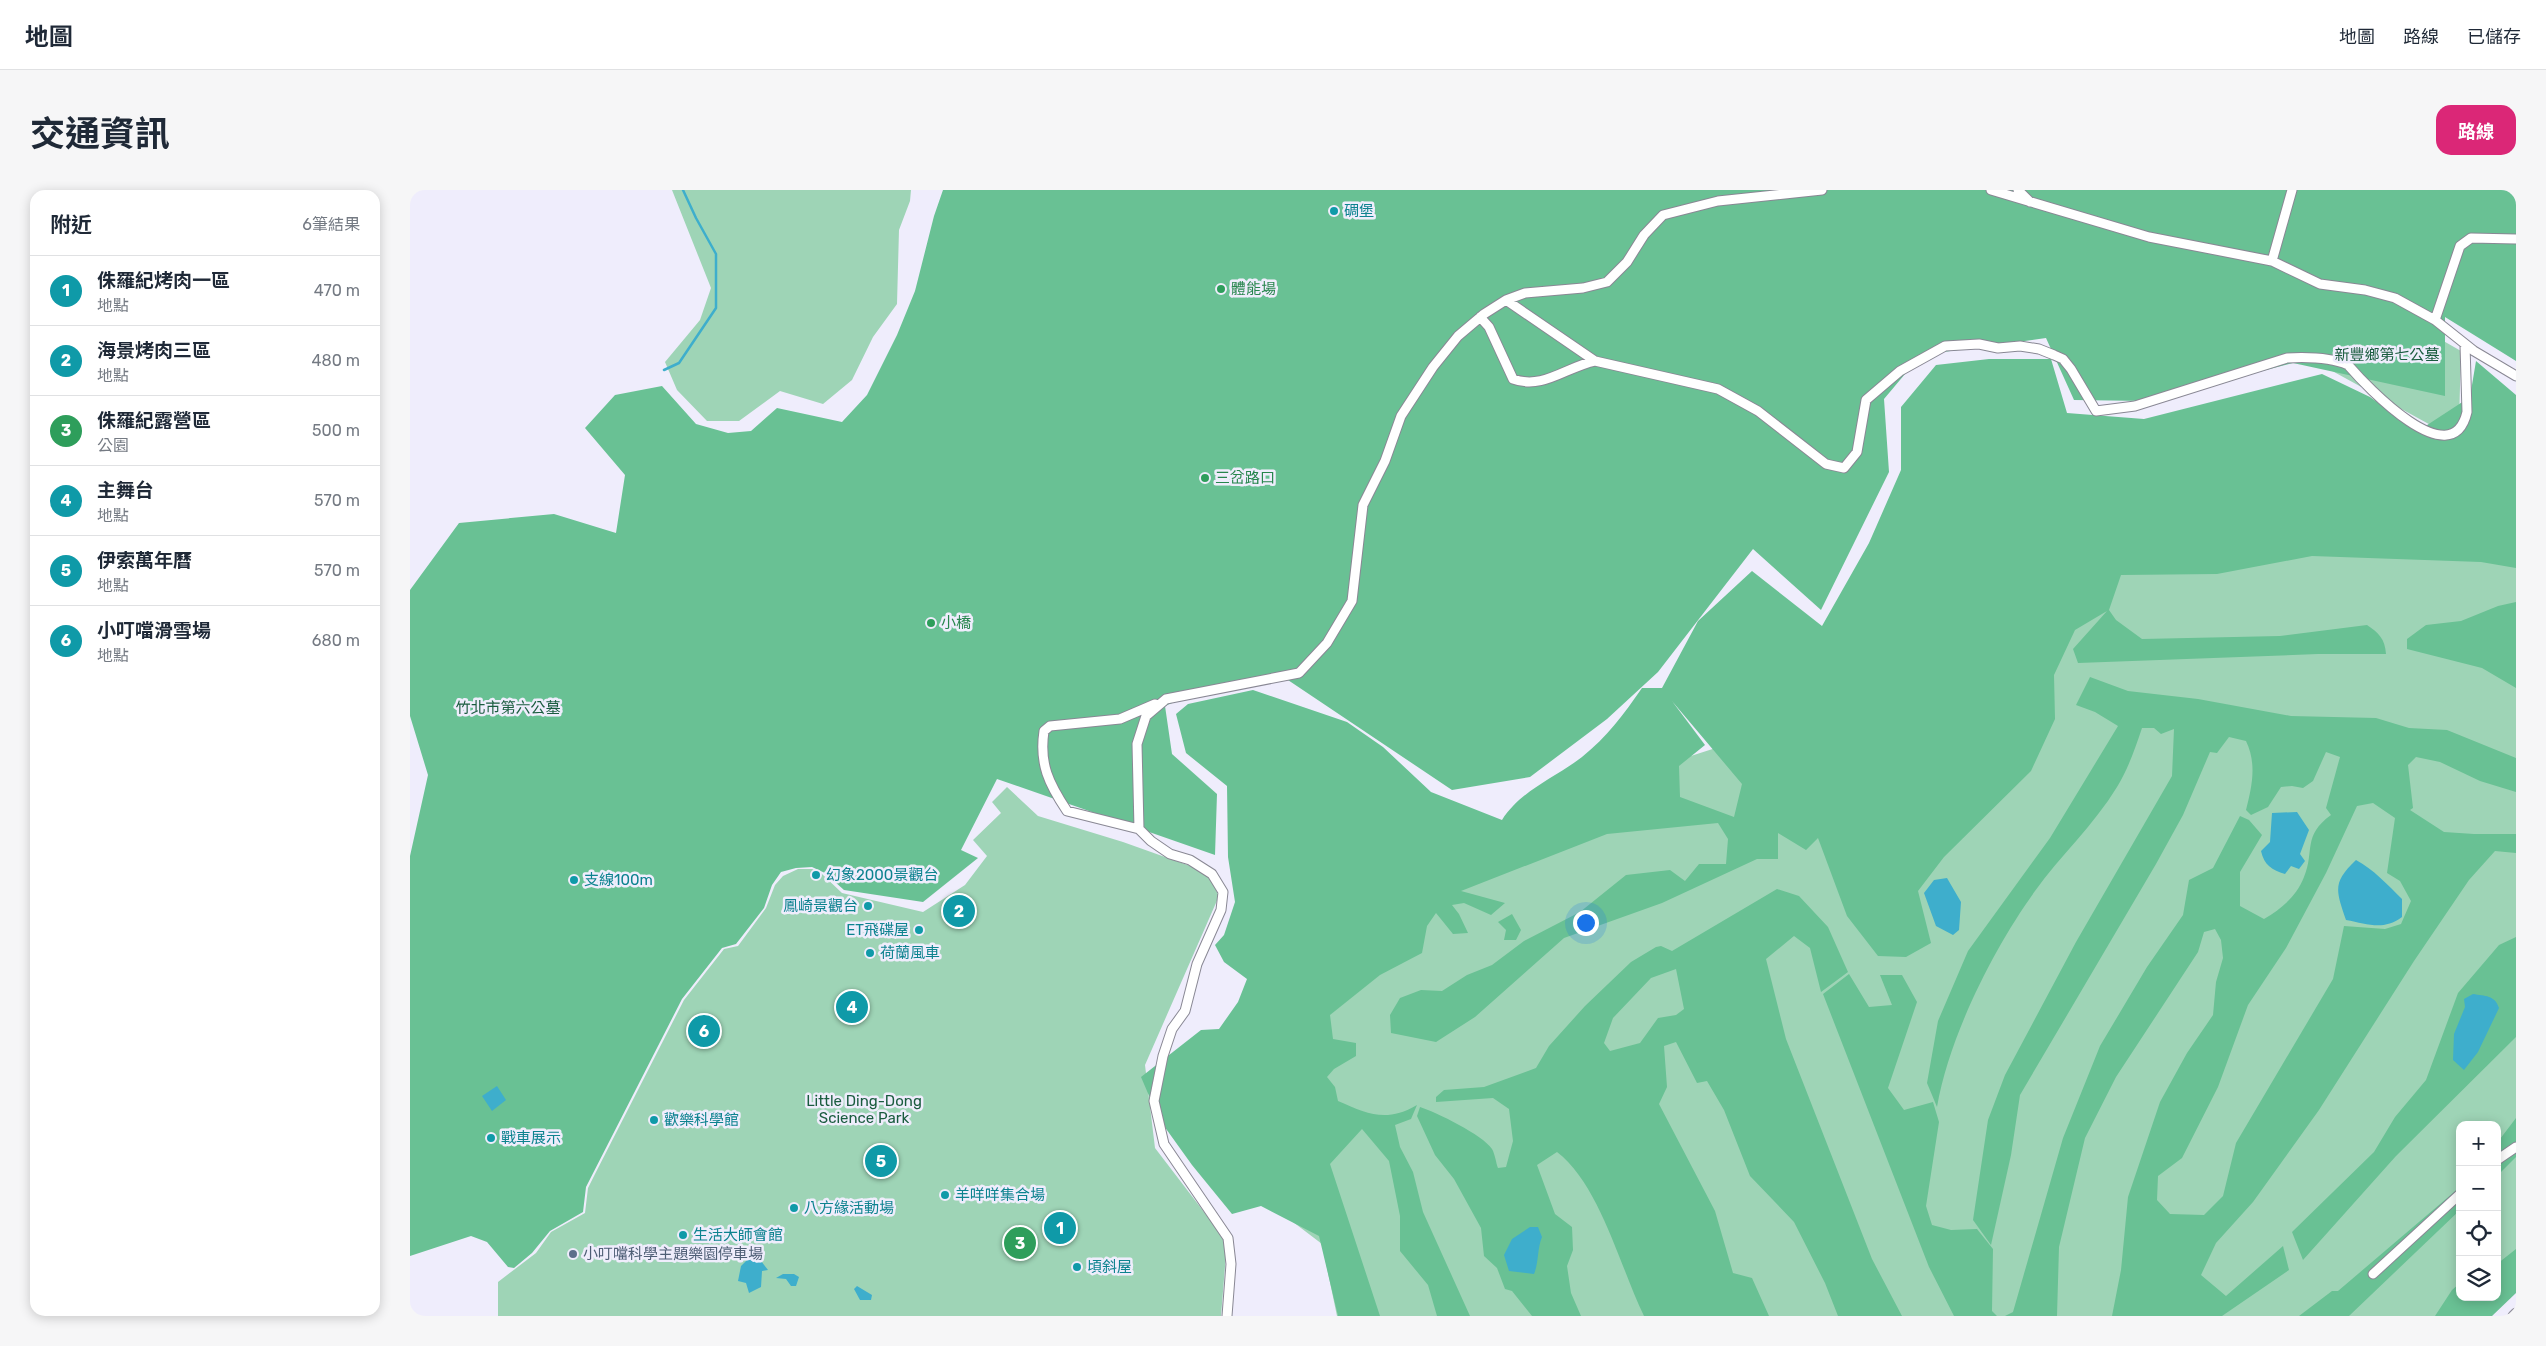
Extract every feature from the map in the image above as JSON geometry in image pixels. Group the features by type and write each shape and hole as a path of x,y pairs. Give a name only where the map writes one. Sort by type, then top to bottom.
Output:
{"street":[{"path":"1227,1316 1231,1264 1228,1238 1164,1144 1154,1101 1163,1056 1172,1029 1185,1011 1197,964 1221,910 1223,892 1212,874 1190,860 1170,854 1151,841 1139,829 1066,811 1042,763 1044,731 1050,726 1120,719 1166,699 1300,673 1327,643 1352,601 1363,505 1385,461 1401,416 1433,368 1458,336 1480,317 1506,300 1525,293 1584,288 1607,282 1627,262 1644,235 1663,215 1718,201 1822,190"},
{"path":"1991,190 2032,204 2149,237 2272,261 2320,284 2365,290 2395,298 2435,320 2466,345 2516,376"},
{"path":"2018,190 2032,204"},
{"path":"2272,261 2292,190"},
{"path":"2435,320 2460,246 2471,238 2516,239"},
{"path":"1506,300 1595,361 1718,389 1758,411 1826,464 1844,468 1857,452 1866,400 1900,371 1945,346 1979,344 1998,348 2020,346 2054,354 2063,359 2071,369 2096,411 2135,406 2287,358 2306,357 2338,360 2348,365 2401,417 2436,435 2451,435 2459,432 2467,412 2466,345"},
{"path":"1480,317 1489,327 1513,378 1526,383 1545,381 1582,364 1595,361"},
{"path":"1139,829 1136,795 1137,744 1146,716 1166,699"},
{"path":"2501,1157 2516,1147"},
{"path":"2373,1274 2456,1198"},
{"path":"2513,1316 2516,1313"}],"green space":[{"path":"672,190 911,190 910,201 899,230 897,304 873,337 852,380 823,404 780,391 739,421 707,421 677,390 665,362 700,320 711,288"},
{"name":"竹北市第六公墓","path":"943,190 2516,190 2516,361 2445,317 2445,396 2293,363 2147,401 2074,400 2046,338 1921,355 1884,399 1889,472 1821,610 1753,549 1658,672 1607,719 1530,777 1452,790 1279,674 1205,689 1165,706 1172,754 1217,794 1215,855 997,779 961,850 978,858 923,902 844,890 825,873 812,867 796,868 781,872 772,885 764,908 736,944 722,948 682,999 586,1187 583,1212 550,1231 532,1253 514,1268 508,1267 487,1242 471,1236 410,1256 410,856 428,775 410,716 410,590 459,523 554,514 616,533 625,475 585,428 615,395 662,386 696,424 728,433 751,431 777,408 842,422 867,395 897,335 915,291 934,216"},
{"name":"新豐鄉第七公墓","path":"2370,299 2461,351 2459,422 2436,428 2325,367"},
{"path":"1989,359 2051,359 2067,413 2144,419 2322,374 2370,397 2418,431 2470,397 2476,361 2516,395 2516,568 2481,562 2312,556 2217,574 2121,575 2109,610 2116,620 2142,639 2280,636 2367,625 2381,637 2386,654 2318,654 2078,663 2073,649 2107,611 2075,630 2054,675 2055,719 2031,771 1944,857 1918,891 1931,943 1906,957 1878,956 1847,916 1818,838 1806,850 1778,833 1778,859 1757,859 1662,903 1564,938 1475,1017 1436,1042 1391,1033 1390,1015 1400,998 1421,990 1442,991 1467,975 1492,965 1524,941 1580,912 1626,875 1670,870 1685,881 1699,864 1726,864 1728,839 1718,823 1607,834 1461,891 1505,903 1491,915 1464,903 1452,905 1459,914 1468,933 1453,934 1436,913 1427,926 1422,953 1380,975 1330,1015 1333,1039 1356,1043 1356,1056 1334,1069 1327,1077 1335,1087 1338,1101 1368,1113 1377,1115 1396,1114 1417,1105 1411,1119 1395,1125 1400,1147 1413,1172 1423,1212 1470,1316 1437,1316 1428,1285 1400,1251 1400,1216 1389,1161 1362,1129 1330,1164 1380,1316 1338,1316 1319,1236 1261,1206 1232,1214 1192,1165 1159,1119 1141,1077 1201,1030 1219,1029 1238,1002 1247,979 1224,962 1215,945 1224,935 1235,902 1228,857 1227,786 1186,753 1176,714 1188,704 1253,690 1347,722 1383,747 1431,792 1502,820 1519,800 1529,792 1572,765 1591,749 1615,725 1642,688 1662,688 1698,621 1752,571 1822,626 1869,543 1901,470 1901,407 1936,365","holes":["1672,701 1742,784 1734,817 1680,797 1679,766 1705,745"]},
{"path":"2516,501 2516,1263 2501,1278 2501,1121 2456,1121 2456,1301 2461,1301 2465,1316 1337,1316 1322,1244 1268,1203 1327,1001 1461,853 1638,773 1725,745 2053,584"},
{"path":"2516,602 2516,688 2482,668 2407,649 2407,639 2426,625 2461,621 2498,606"},
{"path":"2090,677 2128,691 2198,699 2291,716 2376,718 2409,728 2447,730 2516,758 2516,792 2480,781 2440,762 2416,757 2408,765 2413,808 2410,810 2444,832 2516,834 2516,853 2495,851 2469,880 2414,961 2319,1110 2253,1202 2216,1243 2201,1275 2226,1296 2283,1246 2289,1270 2222,1316 2112,1316 2121,1270 2128,1197 2160,1102 2187,1053 2213,1015 2216,982 2223,958 2221,940 2215,929 2204,932 2198,952 2116,1077 2085,1138 2059,1247 2057,1316 2005,1316 2013,1312 2063,1138 2100,1046 2147,967 2183,915 2189,880 2213,868 2240,816 2249,820 2262,835 2240,872 2240,906 2264,919 2277,911 2293,896 2301,884 2316,830 2331,815 2326,808 2340,757 2326,752 2313,781 2303,788 2281,787 2268,807 2251,815 2246,810 2252,784 2252,767 2246,741 2229,737 2217,753 2210,752 2183,815 2156,864 2020,1095 2011,1155 1991,1245 1973,1220 1988,1120 2005,1075 2076,942 2172,776 2174,729 2161,734 2154,728 2142,728 2128,766 2108,801 2035,891 2019,914 1989,966 1962,1023 1951,1052 1937,1107 1927,1083 1938,1021 1968,951 2050,838 2118,726 2095,712 2076,705","holes":["2373,803 2395,818 2387,873 2400,881 2411,901 2401,924 2385,929 2344,926 2333,979 2236,1143 2223,1196 2204,1215 2170,1214 2157,1200 2158,1176 2182,1158 2218,1087 2248,1005 2286,948 2326,873 2357,806"]},
{"name":"Little Ding-Dong Science Park","path":"1007,787 1038,816 1123,842 1207,872 1219,896 1145,1065 1155,1148 1227,1242 1221,1316 498,1316 498,1282 536,1253 551,1232 585,1213 588,1188 684,1000 724,949 738,946 766,908 775,885 783,876 798,869 812,869 822,874 842,893 923,912 965,885 987,856 973,840 1001,813 992,802"},
{"path":"1777,889 1799,896 1828,927 1848,972 1821,992 1810,948 1794,936 1766,959 1786,1039 1872,1259 1902,1316 1838,1316 1825,1283 1794,1222 1750,1176 1724,1110 1707,1081 1697,1083 1676,1042 1664,1046 1667,1087 1659,1104 1715,1211 1733,1273 1752,1278 1769,1316 1644,1316 1597,1205 1572,1167 1557,1152 1537,1165 1555,1214 1572,1227 1573,1250 1567,1266 1571,1293 1581,1316 1532,1316 1512,1291 1505,1289 1497,1268 1484,1256 1481,1228 1454,1179 1435,1155 1417,1116 1420,1107 1447,1119 1479,1137 1492,1149 1498,1168 1506,1167 1513,1141 1509,1109 1493,1098 1436,1102 1436,1097 1444,1090 1484,1087 1536,1068 1549,1046 1585,1006 1631,962 1656,947 1661,946 1672,951","holes":["1676,969 1684,1009 1676,1015 1658,1018 1640,1043 1610,1051 1604,1043 1613,1018 1651,978"]},
{"path":"1512,914 1521,930 1516,940 1504,940 1506,930 1498,922"},
{"path":"2516,937 2516,1037 2396,1156 2303,1260 2292,1232 2374,1152 2395,1117 2426,1080 2458,993 2499,945"},
{"path":"1849,974 1869,1007 1892,1005 1880,975 1902,975 1917,1002 1888,1088 1904,1110 1933,1102 1939,1122 1926,1206 1932,1225 1951,1230 1977,1229 1993,1249 1992,1311 1997,1316 1954,1316 1929,1267 1823,994"},
{"path":"2516,1118 2516,1157 2501,1172 2501,1166 2501,1138"},
{"path":"2456,1190 2456,1214 2349,1316 2299,1316 2332,1291 2338,1291"},
{"path":"2516,1249 2516,1293 2492,1316 2435,1316 2456,1286 2456,1301 2501,1301 2501,1261"}],"water":[{"path":"2297,812 2309,830 2300,854 2305,861 2299,869 2291,866 2285,874 2269,866 2264,860 2261,851 2270,842 2272,813"},
{"path":"2356,860 2386,883 2402,899 2402,917 2382,925 2346,920 2338,894 2338,887 2343,875"},
{"path":"1947,878 1961,902 1959,930 1953,935 1936,926 1924,893 1934,880"},
{"path":"2473,994 2492,998 2499,1008 2478,1052 2464,1070 2453,1060 2454,1034 2465,1007 2464,999"},
{"path":"497,1086 506,1100 492,1111 482,1096"},
{"path":"1530,1227 1538,1227 1542,1237 1534,1274 1509,1271 1504,1255 1512,1239"},
{"path":"751,1256 758,1257 768,1270 762,1271 761,1287 749,1293 746,1283 738,1281 741,1266"},
{"path":"783,1274 794,1274 799,1277 796,1286 791,1286 786,1279 776,1278"},
{"path":"857,1286 872,1295 871,1300 860,1300 854,1289"}],"waterway":[{"path":"664,370 679,363 716,308 716,254 683,190"}],"place":[{"name":"碉堡","path":"1334,211"},
{"name":"體能場","path":"1221,289"},
{"name":"三岔路口","path":"1205,478"},
{"name":"小橋","path":"931,623"},
{"name":"幻象2000景觀台","path":"816,875"},
{"name":"支線100m","path":"574,880"},
{"name":"鳳崎景觀台","path":"868,906"},
{"name":"海景烤肉三區","path":"959,911"},
{"name":"ET飛碟屋","path":"919,930"},
{"name":"荷蘭風車","path":"870,953"},
{"name":"主舞台","path":"852,1007"},
{"name":"小叮噹滑雪場","path":"704,1031"},
{"name":"歡樂科學館","path":"654,1120"},
{"name":"戰車展示","path":"491,1138"},
{"name":"伊索萬年曆","path":"881,1161"},
{"name":"羊咩咩集合場","path":"945,1195"},
{"name":"八方緣活動場","path":"794,1208"},
{"name":"侏羅紀烤肉一區","path":"1060,1228"},
{"name":"生活大師會館","path":"683,1235"},
{"name":"侏羅紀露營區","path":"1020,1243"},
{"name":"小叮噹科學主題樂園停車場","path":"573,1254"},
{"name":"頃斜屋","path":"1077,1267"}]}
